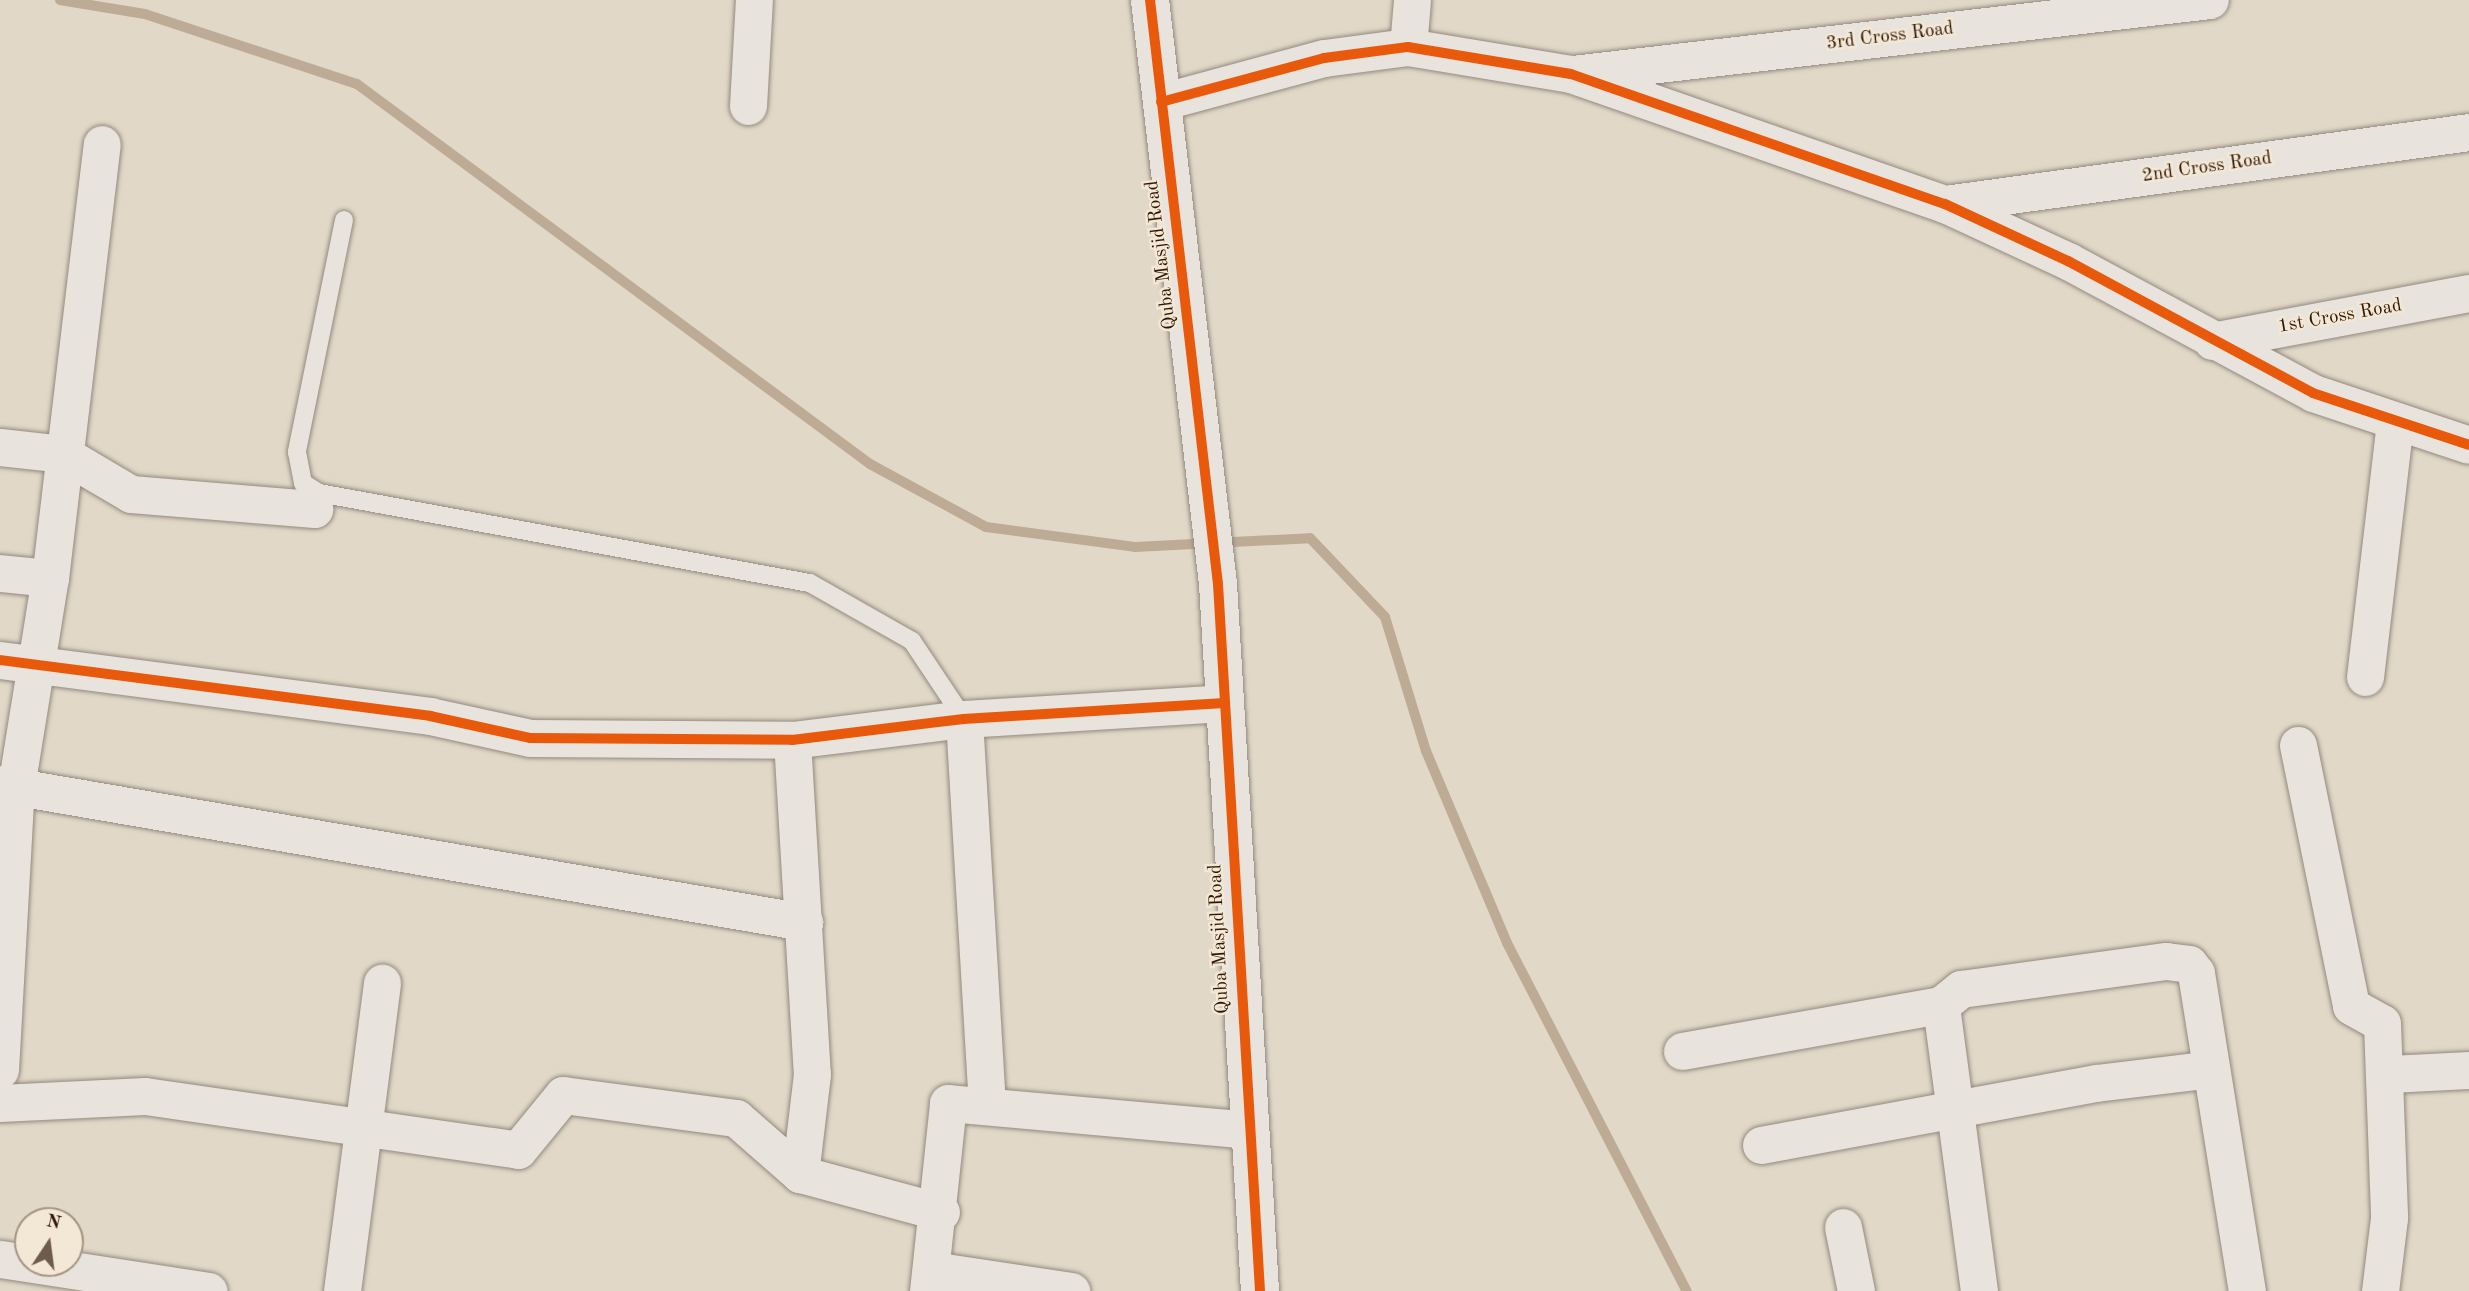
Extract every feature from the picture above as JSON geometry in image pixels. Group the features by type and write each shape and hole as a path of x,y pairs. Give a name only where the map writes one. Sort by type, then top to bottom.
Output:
{"street":[{"path":"748,106 754,0"},
{"name":"Quba Masjid Road","path":"1150,0 1218,584 1260,1291"},
{"path":"1408,47 1412,0"},
{"name":"3rd Cross Road","path":"1571,74 2210,0"},
{"path":"1161,102 1324,58 1408,47 1571,74 1945,204 2068,261 2212,341 2313,393 2395,423 2469,444"},
{"name":"2nd Cross Road","path":"1945,204 2469,132"},
{"path":"0,1070 3,897 18,661 50,578 102,144"},
{"name":"1st Cross Road","path":"2212,341 2469,293"},
{"path":"2365,677 2395,423"},
{"path":"0,447 63,454 131,494 314,509"},
{"path":"0,573 50,578"},
{"path":"18,661 430,716 530,737 792,740 964,719 1224,704"},
{"path":"964,719 988,1102"},
{"path":"792,740 812,1074 800,1174"},
{"path":"2298,745 2351,1006 2382,1023 2388,1074 2389,1218 2380,1291"},
{"path":"8,786 804,922"},
{"path":"1682,1051 1941,1005 1976,986 2181,961 2196,972 2247,1291"},
{"path":"342,1291 382,983"},
{"path":"1941,1005 1960,1113 1979,1291"},
{"path":"1761,1145 1960,1113 2096,1083 2211,1069"},
{"path":"2388,1074 2469,1070"},
{"path":"0,1103 145,1096 517,1150 563,1095 736,1118 800,1174 941,1212"},
{"path":"1071,1291 930,1280 941,1212 948,1103 988,1102 1250,1130"},
{"path":"1843,1227 1856,1291"},
{"path":"0,1259 209,1291"}],"lane":[{"path":"344,220 297,452 303,483 319,493 810,583 912,640 964,719"}],"waterway":[{"path":"60,0 145,14 357,84 870,464 986,527 1135,547 1310,538 1385,617 1426,751 1507,943 1687,1291"}],"cycle path":[{"path":"1150,0 1218,584 1260,1291"},
{"path":"1161,102 1324,58 1408,47 1571,74 1945,204 2068,261 2313,393 2469,445"},
{"path":"0,660 430,716 530,738 792,740 964,719 1224,703"}]}
